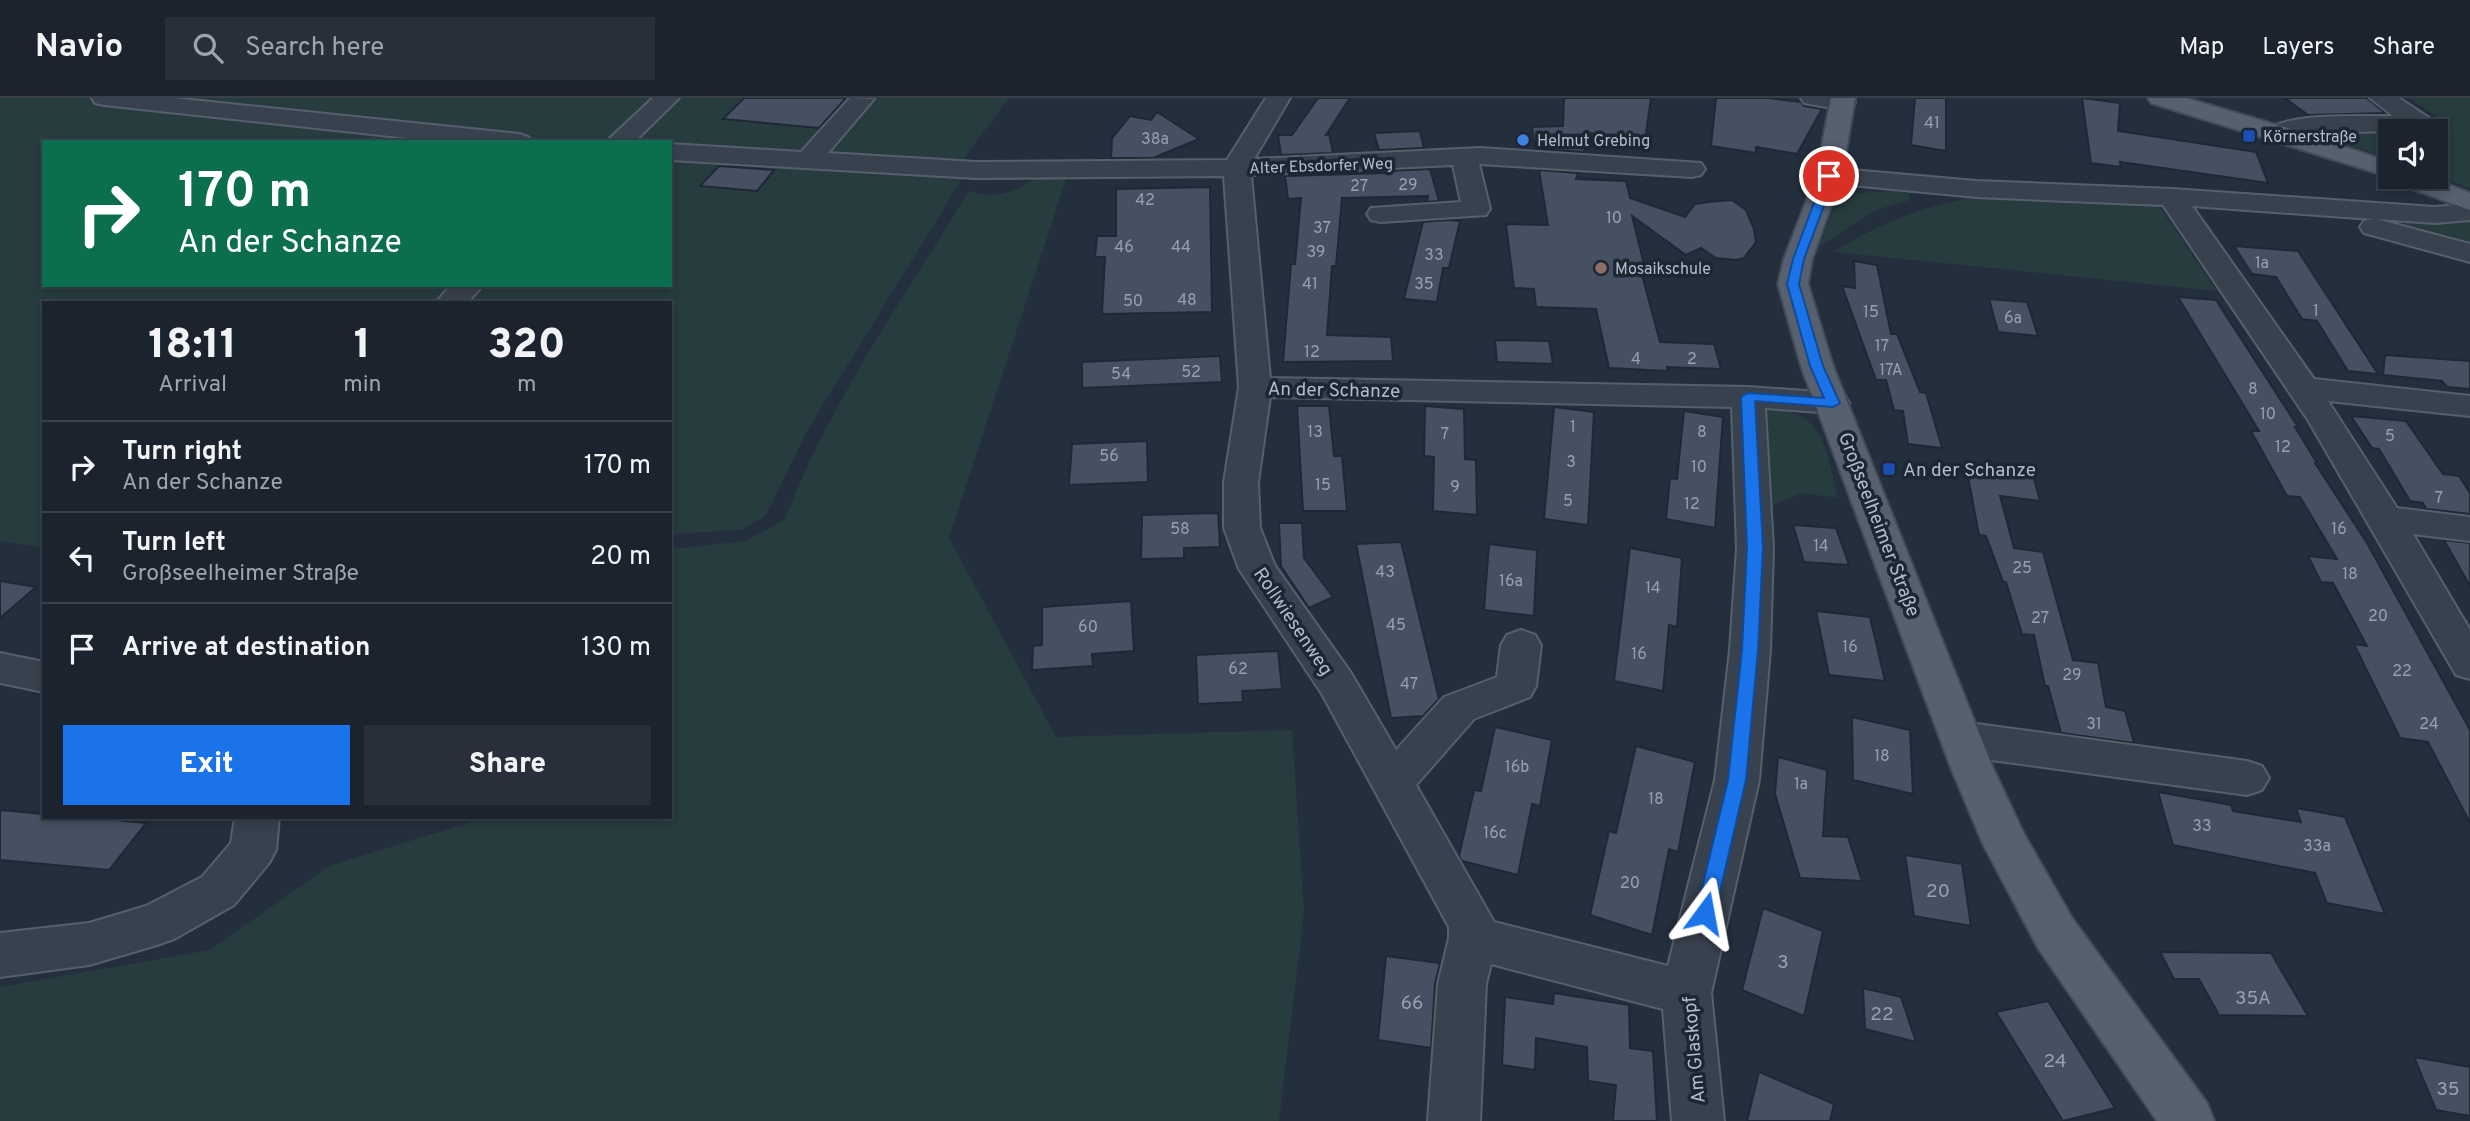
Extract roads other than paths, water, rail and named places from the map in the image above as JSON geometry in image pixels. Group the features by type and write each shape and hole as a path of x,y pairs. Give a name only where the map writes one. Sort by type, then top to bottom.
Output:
{"main road":[{"path":"2160,98 2279,133 2378,168"},
{"name":"Großseelheimer Straße","path":"1843,100 1829,176 1798,259 1793,284 1817,366 1962,739 2006,844 2055,933 2188,1121"},
{"path":"2436,189 2470,202"}],"street":[{"path":"104,98 165,101 290,119 478,140"},
{"path":"290,119 319,98"},
{"path":"621,140 667,98"},
{"path":"1237,168 1245,150 1278,98"},
{"path":"1813,98 1843,100"},
{"path":"2279,133 2293,127 2420,123 2382,98"},
{"path":"808,160 862,99"},
{"name":"Alter Ebsdorfer Weg","path":"672,152 950,169 1237,168 1465,159 1480,156 1692,169"},
{"path":"1381,214 1475,209 1465,159"},
{"name":"Rollwiesenweg","path":"1237,168 1255,387 1241,482 1242,528 1250,551 1272,591 1337,684 1393,782 1468,918 1473,938"},
{"path":"1829,176 1976,189 2172,197 2305,208 2435,215 2470,212"},
{"path":"2172,197 2199,242 2302,388 2386,519 2470,664"},
{"path":"2305,208 2470,253"},
{"name":"An der Schanze","path":"1255,387 1748,397 1833,403"},
{"path":"2302,388 2470,406"},
{"name":"Am Glaskopf","path":"1698,1121 1686,993 1737,780 1750,650 1755,548 1748,397"},
{"path":"2386,519 2470,529"},
{"path":"1393,782 1459,708 1516,686 1521,645"},
{"path":"0,668 42,677"},
{"path":"1962,739 2247,778"},
{"path":"0,955 89,944 157,924 218,891 255,834"},
{"path":"1454,1121 1462,984 1473,938 1686,993"}],"place":[{"name":"Körnerstraße","path":"2249,136"},
{"name":"Helmut Grebing","path":"1523,140"},
{"name":"Mosaikschule","path":"1601,268"},
{"name":"An der Schanze","path":"1889,469"}]}
